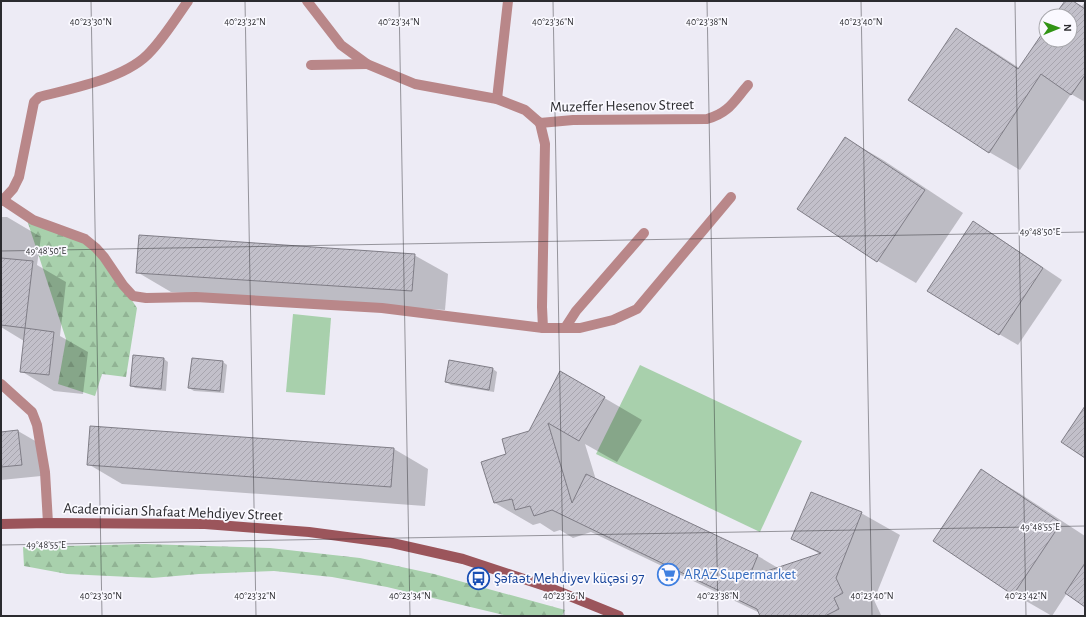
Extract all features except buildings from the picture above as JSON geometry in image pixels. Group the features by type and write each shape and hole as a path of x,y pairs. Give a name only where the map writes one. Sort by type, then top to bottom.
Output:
{"main road":[{"name":"Academician Shafaat Mehdiyev Street","path":"1,524 205,524 309,532 392,543 463,559 545,586 619,616"}],"street":[{"path":"188,1 151,52 134,65 99,81 39,97 34,102 20,177 13,189 2,201 33,220 85,239 104,257 123,285 133,296 146,298 196,297 382,308 543,328 580,328 613,320 637,309 731,197"},
{"name":"Muzеffеr Hеsеnov Street","path":"308,1 341,45 367,64 415,84 497,99 525,110 540,123 573,120 708,119 719,116 727,110 748,85"},
{"path":"497,99 508,1"},
{"path":"311,65 367,64"},
{"path":"540,123 545,144 542,307 543,328"},
{"path":"565,328 576,311 644,233"},
{"path":"1,384 32,412 37,425 45,472 48,523"}],"green space":[{"path":"27,220 92,240 137,308 126,377 102,374 95,396 58,384 66,339"},
{"path":"293,314 331,318 325,395 286,392"},
{"path":"640,365 802,441 760,532 596,454"},
{"path":"145,544 270,548 360,558 434,574 565,610 562,616 508,616 387,587 332,577 274,571 199,574 152,578 67,574 24,566 23,547"}],"place":[{"name":"ARAZ Supermarket","path":"668,574"},
{"name":"Şəfaət Mehdiyev küçəsi 97","path":"479,578"}]}
